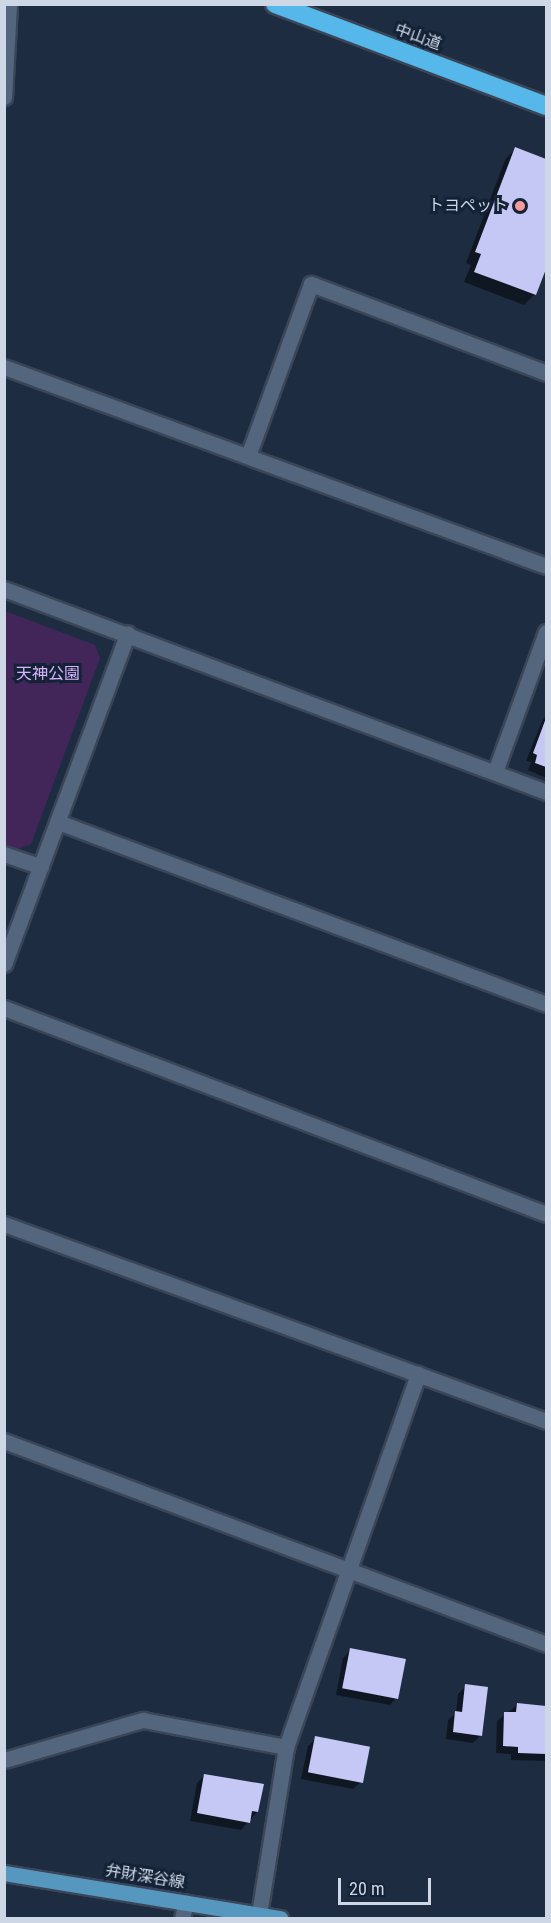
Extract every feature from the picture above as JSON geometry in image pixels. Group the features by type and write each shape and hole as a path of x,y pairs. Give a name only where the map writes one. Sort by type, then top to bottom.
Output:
{"highway":[{"name":"中山道","path":"275,4 546,106"}],"main road":[{"name":"弁財深谷線","path":"4,1873 280,1918"}],"street":[{"path":"4,97 9,4"},
{"path":"248,456 311,284 546,373"},
{"path":"4,367 546,566"},
{"path":"4,589 128,633 546,792"},
{"path":"495,772 546,632"},
{"path":"4,964 128,633"},
{"path":"58,822 546,1004"},
{"path":"4,854 41,867"},
{"path":"4,1008 546,1214"},
{"path":"4,1224 546,1421"},
{"path":"259,1914 286,1747 418,1374"},
{"path":"4,1441 546,1644"},
{"path":"4,1760 143,1720 286,1747"},
{"path":"182,1918 186,1902"}],"green space":[{"name":"天神公園","path":"5,611 95,645 100,658 31,844 17,850 5,845"}],"building":[{"name":"トヨペット","path":"515,147 546,159 546,269 536,295 474,272 481,254 475,252"},
{"path":"546,718 546,767 535,763 537,755 533,753"},
{"path":"350,1648 406,1659 398,1699 342,1688"},
{"path":"465,1684 488,1687 482,1736 453,1732 455,1711 462,1712"},
{"path":"517,1703 546,1706 546,1754 518,1753 518,1747 503,1746 504,1712 516,1712"},
{"path":"315,1736 370,1747 363,1783 308,1772"},
{"path":"204,1774 264,1784 258,1812 252,1811 250,1823 197,1813"}],"place":[{"name":"トヨペット","path":"520,206"}]}
